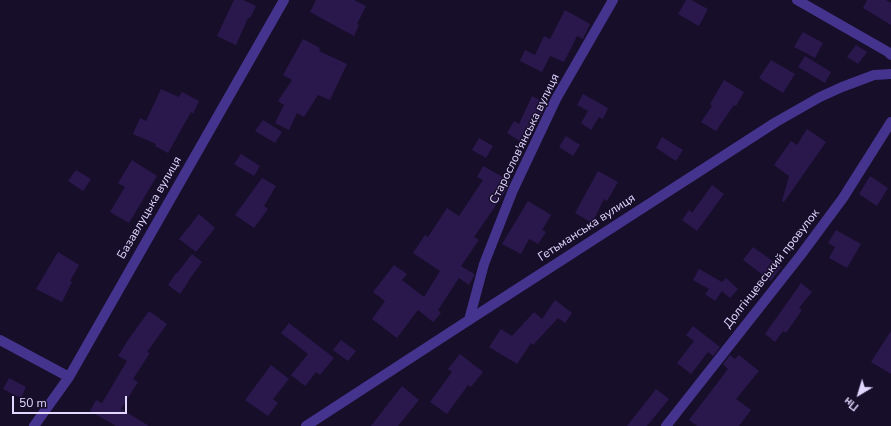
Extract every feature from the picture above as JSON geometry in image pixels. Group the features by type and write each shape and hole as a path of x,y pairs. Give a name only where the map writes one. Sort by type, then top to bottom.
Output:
{"street":[{"name":"Базавлуцька вулиця","path":"34,426 69,377 284,0"},
{"name":"Старослов'янська вулиця","path":"469,320 484,264 513,190 556,99 613,0"},
{"path":"797,0 891,55"},
{"name":"Гетьманська вулиця","path":"306,426 776,122 820,97 842,87 874,76 891,74"},
{"name":"Долгінцевський провулок","path":"666,426 800,256 843,198 891,122"},
{"path":"0,340 69,377"}],"building":[{"path":"234,0 243,0 256,6 250,18 248,18 236,45 217,36"},
{"path":"316,0 354,0 366,6 357,24 359,25 354,36 310,12"},
{"path":"686,0 691,0 708,9 699,26 678,14"},
{"path":"867,0 886,0 891,3 891,25 863,8"},
{"path":"565,10 590,24 583,39 577,36 564,62 550,56 542,72 520,61 525,50 535,55 544,36 550,39"},
{"path":"803,32 823,43 815,58 794,47"},
{"path":"303,39 320,48 319,51 347,64 330,100 318,95 304,117 297,113 289,130 275,123 284,105 278,101 292,80 283,75"},
{"path":"856,45 867,52 858,64 847,57"},
{"path":"805,56 831,72 825,83 798,67"},
{"path":"771,60 795,74 783,93 759,78"},
{"path":"724,80 744,92 736,106 734,105 716,131 701,122 712,106 710,104"},
{"path":"161,89 179,97 182,92 199,101 193,114 191,112 168,153 155,146 156,144 133,134 140,118 146,121"},
{"path":"583,94 608,108 603,119 599,117 591,130 581,123 588,111 577,105"},
{"path":"532,96 547,104 526,145 507,133 514,121 519,124"},
{"path":"263,120 282,132 275,143 255,131"},
{"path":"807,129 826,142 784,202 782,201 789,176 774,165 791,141 797,145"},
{"path":"566,136 580,145 573,156 559,147"},
{"path":"662,137 683,150 676,161 656,148"},
{"path":"479,138 493,146 486,158 472,150"},
{"path":"241,154 260,166 254,176 234,164"},
{"path":"132,160 157,176 129,223 110,212 125,187 118,183"},
{"path":"483,166 510,181 505,192 474,237 479,240 461,266 474,274 474,276 469,285 459,278 438,310 441,313 433,322 418,310 397,338 372,319 385,301 373,292 394,265 407,274 402,280 424,297 440,271 413,253 425,235 428,237 447,208 459,216 483,180 477,177"},
{"path":"76,170 91,179 83,191 68,181"},
{"path":"598,171 618,182 607,201 604,199 592,223 575,213"},
{"path":"870,176 888,188 877,206 859,194"},
{"path":"262,178 276,186 264,206 268,209 254,228 235,215"},
{"path":"712,185 724,194 697,231 682,220 689,210 692,213"},
{"path":"528,201 551,215 542,230 546,232 538,244 529,239 521,254 502,244"},
{"path":"199,214 215,228 196,252 179,239"},
{"path":"836,230 861,244 847,268 829,258 835,247 828,243"},
{"path":"753,247 781,267 771,281 743,260"},
{"path":"58,252 79,265 70,281 72,282 62,302 36,289"},
{"path":"192,254 202,262 180,294 168,285"},
{"path":"699,269 722,282 726,278 738,289 730,298 722,291 715,301 705,294 709,289 693,280"},
{"path":"801,283 812,292 799,308 802,310 786,333 783,331 775,342 765,334"},
{"path":"555,300 572,313 565,323 558,318 533,345 531,343 517,364 489,347 501,329 512,336 534,312 542,319"},
{"path":"149,311 167,324 147,352 150,353 133,379 138,382 121,409 149,426 116,426 90,411 96,400 102,403 127,361 118,356"},
{"path":"289,323 334,358 320,375 316,372 305,386 291,375 308,354 281,333"},
{"path":"693,326 720,347 713,356 708,352 691,374 677,363 694,341 686,335"},
{"path":"891,331 891,374 871,362"},
{"path":"341,340 356,351 348,361 333,350"},
{"path":"460,354 483,372 471,387 468,385 447,414 430,402 452,372 448,369"},
{"path":"730,355 735,359 739,355 759,371 736,399 751,410 739,426 697,426 689,420 728,369 723,364"},
{"path":"271,365 289,379 273,399 278,403 268,416 245,400"},
{"path":"9,378 26,387 21,398 3,389"},
{"path":"402,386 419,400 398,426 371,426"},
{"path":"656,389 669,399 647,426 627,426"}]}
